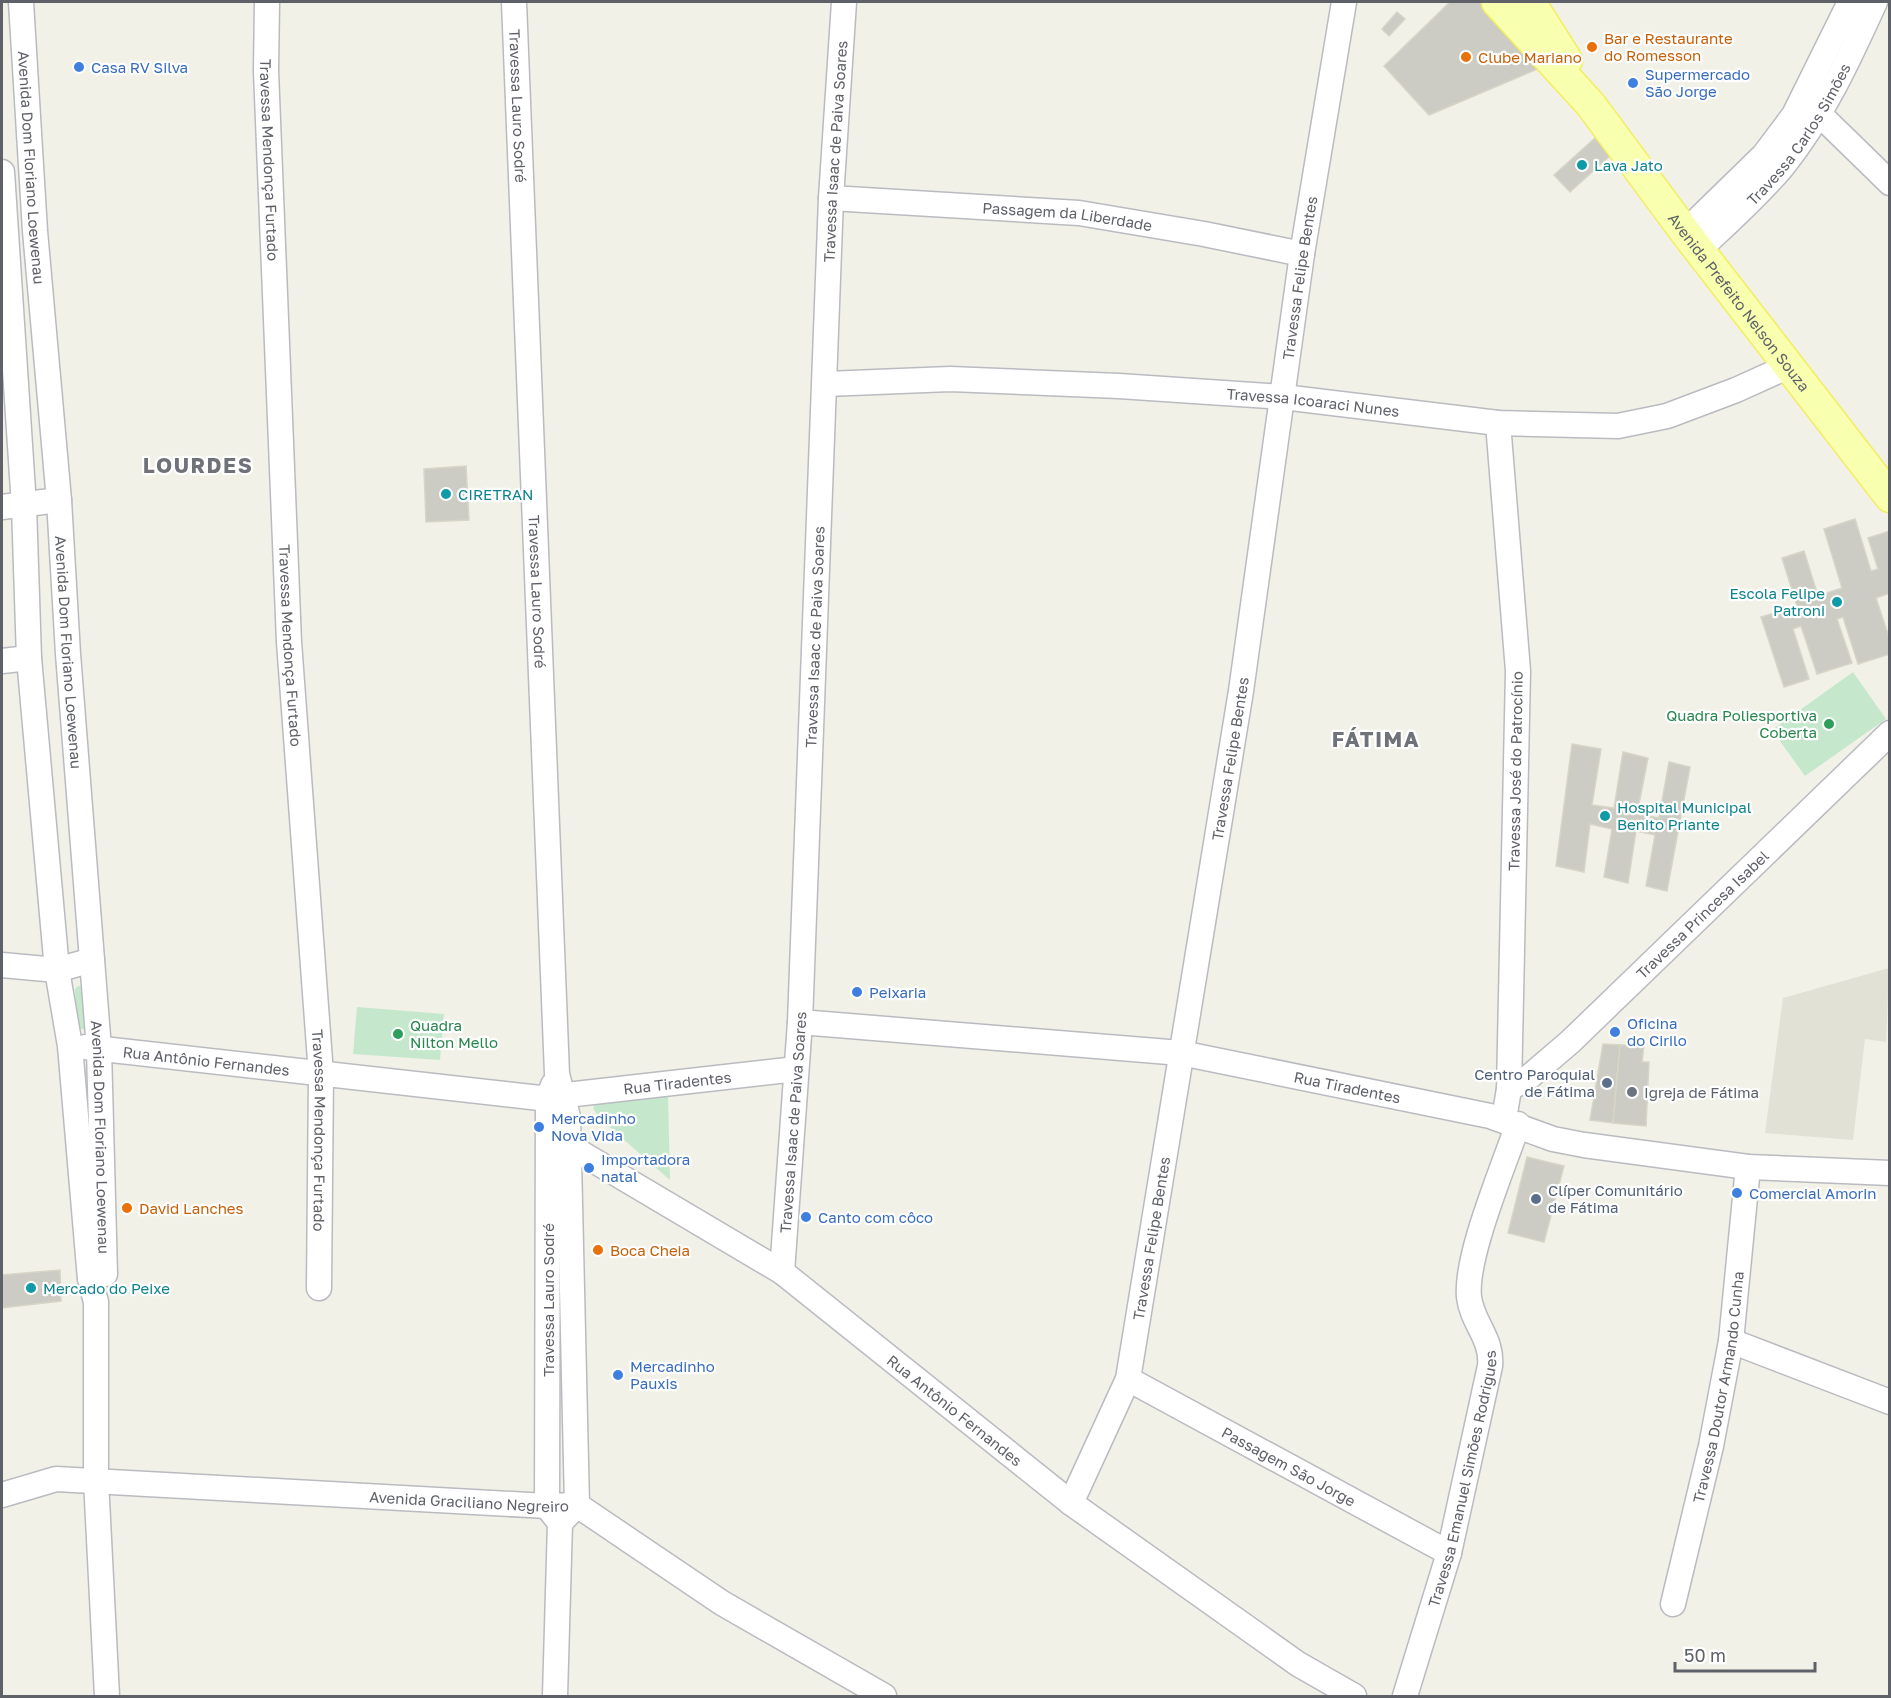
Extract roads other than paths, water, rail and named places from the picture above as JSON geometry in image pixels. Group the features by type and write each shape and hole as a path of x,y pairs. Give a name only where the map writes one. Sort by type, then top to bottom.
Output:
{"main road":[{"name":"Avenida Prefeito Nelson Souza","path":"1497,2 1591,105 1692,241 1890,497"},
{"name":"Avenida Prefeito Nelson Souza","path":"1530,2 1545,22 1591,105"}],"street":[{"name":"Avenida Dom Floriano Loewenau","path":"21,2 35,231 59,500 68,654 99,1048 105,1278 96,1302"},
{"name":"Travessa Mendonça Furtado","path":"267,2 266,71 289,642 321,1074 319,1288"},
{"name":"Travessa Lauro Sodré","path":"514,2 559,1103 554,1514 555,1696"},
{"name":"Travessa Isaac de Paiva Soares","path":"782,1272 800,1023 826,384 831,198 844,2"},
{"name":"Travessa Felipe Bentes","path":"1071,1503 1128,1379 1241,691 1302,254 1344,2"},
{"name":"Travessa Carlos Simões","path":"1812,107 1850,2"},
{"name":"Travessa Carlos Simões","path":"1692,241 1764,155 1835,86 1875,2"},
{"path":"1812,107 1890,183"},
{"name":"Avenida Dom Floriano Loewenau","path":"2,172 13,506 57,970 70,1046 90,1279 96,1302 96,1480 107,1696"},
{"name":"Passagem da Liberdade","path":"831,198 1079,213 1302,254"},
{"name":"Travessa Icoaraci Nunes","path":"826,384 950,379 1283,397 1498,423 1618,426 1646,421 1736,390 1789,366"},
{"name":"Travessa José do Patrocínio","path":"1498,423 1518,670 1509,1089 1511,1122"},
{"path":"13,506 59,500"},
{"path":"2,661 29,658"},
{"name":"Travessa Princesa Isabel","path":"1509,1089 1529,1077 1569,1042 1890,733"},
{"path":"2,964 57,970 92,960"},
{"name":"Rua Tiradentes","path":"800,1023 1181,1053 1511,1122 1553,1139 1748,1167 1890,1173"},
{"name":"Rua Antônio Fernandes","path":"70,1046 559,1103"},
{"name":"Rua Tiradentes","path":"559,1103 796,1069"},
{"name":"Travessa Emanuel Simões Rodrigues","path":"1405,1696 1449,1553 1491,1353 1471,1308 1469,1294 1474,1254 1511,1122"},
{"name":"Rua Antônio Fernandes","path":"559,1139 782,1272 1071,1503 1298,1664 1354,1696"},
{"name":"Travessa Lauro Sodré","path":"559,1139 577,1505"},
{"name":"Travessa Doutor Armando Cunha","path":"1673,1604 1712,1446 1731,1341 1748,1167"},
{"path":"1731,1341 1890,1402"},
{"name":"Passagem São Jorge","path":"1128,1379 1449,1553"},
{"name":"Avenida Graciliano Negreiro","path":"2,1495 56,1479 96,1480 554,1514"},
{"path":"554,1514 577,1505"},
{"name":"Avenida Graciliano Negreiro","path":"577,1505 722,1603 884,1696"}],"place":[{"name":"Bar e Restaurante do Romesson","path":"1592,47"},
{"name":"Clube Mariano","path":"1466,57"},
{"name":"Casa RV Silva","path":"79,67"},
{"name":"Supermercado São Jorge","path":"1633,83"},
{"name":"Lava Jato","path":"1582,165"},
{"name":"CIRETRAN","path":"446,494"},
{"name":"Escola Felipe Patroni","path":"1837,602"},
{"name":"Quadra Poliesportiva Coberta","path":"1829,724"},
{"name":"Hospital Municipal Benito Priante","path":"1605,816"},
{"name":"Peixaria","path":"857,992"},
{"name":"Oficina do Cirilo","path":"1615,1032"},
{"name":"Quadra Nilton Mello","path":"398,1034"},
{"name":"Centro Paroquial de Fátima","path":"1607,1083"},
{"name":"Igreja de Fátima","path":"1632,1092"},
{"name":"Mercadinho Nova Vida","path":"539,1127"},
{"name":"Importadora natal","path":"589,1168"},
{"name":"Comercial Amorin","path":"1737,1193"},
{"name":"Clíper Comunitário de Fátima","path":"1536,1199"},
{"name":"David Lanches","path":"127,1208"},
{"name":"Canto com côco","path":"806,1217"},
{"name":"Boca Cheia","path":"598,1250"},
{"name":"Mercado do Peixe","path":"31,1288"},
{"name":"Mercadinho Pauxis","path":"618,1375"}],"district":[{"name":"LOURDES","path":"198,465"},
{"name":"FÁTIMA","path":"1376,739"}]}
